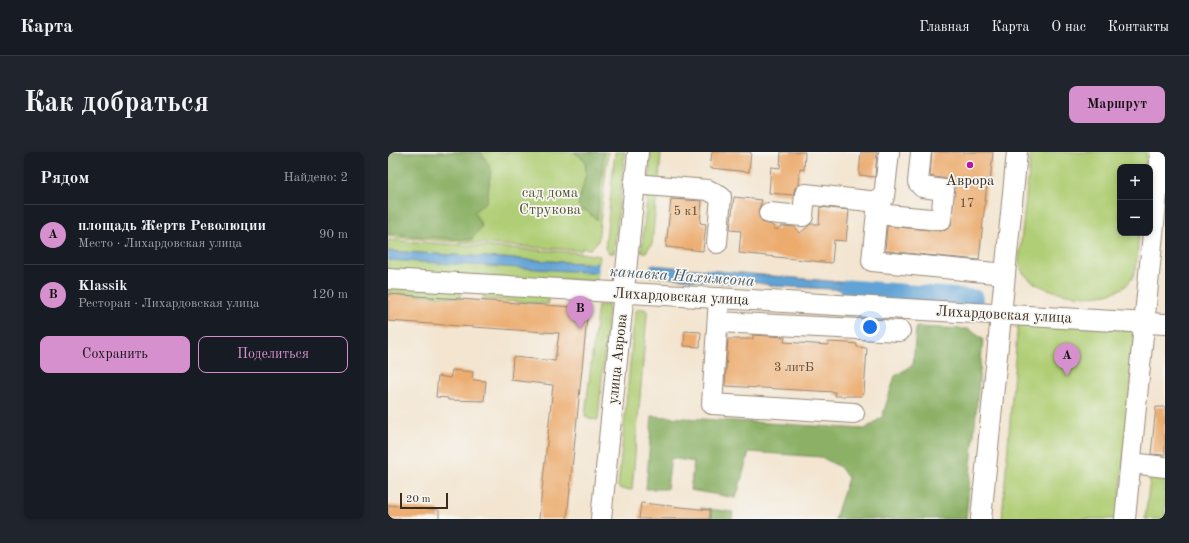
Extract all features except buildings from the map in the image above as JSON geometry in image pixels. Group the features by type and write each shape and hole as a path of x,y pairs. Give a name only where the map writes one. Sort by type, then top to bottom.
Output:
{"street":[{"name":"улица Аврова","path":"601,519 638,152"},
{"path":"889,152 884,197 878,208 872,261 1005,274"},
{"path":"769,213 802,216 805,194 941,220 944,190 922,187 918,182 921,152"},
{"path":"981,519 1017,152"},
{"path":"1125,519 1161,152"},
{"path":"634,184 708,190 721,197 717,243"},
{"name":"Лихардовская улица","path":"388,279 624,288 719,298 1165,324"},
{"path":"719,298 712,404 854,413"},
{"path":"718,322 900,331"},
{"path":"1131,463 1165,468"}],"green space":[{"name":"сад дома Струкова","path":"388,152 608,152 598,241 591,249 582,248 582,250 572,250 388,237"},
{"path":"388,152 481,152 491,169 487,201 474,212 482,226 471,240 388,234"},
{"path":"574,152 604,152 597,220 585,210 583,211 578,205 586,174 585,160"},
{"path":"615,152 625,152 614,253 609,253 605,249"},
{"path":"651,152 661,152 659,180 649,180"},
{"path":"1031,152 1147,152 1145,164 1117,164 1117,236 1139,236 1135,271 1130,281 1121,289 1109,294 1094,296 1061,293 1033,282 1023,272 1019,260"},
{"path":"648,190 657,192 652,244 646,252 641,252"},
{"path":"388,240 581,253 600,256 599,264 388,251"},
{"path":"388,260 598,272 597,281 388,273"},
{"path":"388,285 460,289 461,298 388,293"},
{"path":"484,290 549,295 548,304 483,299"},
{"path":"598,305 609,305 598,420 589,419 585,416"},
{"path":"638,309 644,309 647,311 647,315 632,490 621,489 618,487 635,313"},
{"path":"1018,322 1137,330 1118,519 1002,519"},
{"path":"916,327 969,329 983,339 966,519 835,519 848,478 840,467 821,457 749,452 736,498 690,490 694,462 671,458 667,489 646,489 652,416 865,429 882,417 895,376 913,365"},
{"path":"1151,472 1165,473 1165,519 1145,519"},
{"path":"701,508 733,512 732,519 699,519"}],"water":[{"path":"388,251 580,263 652,265 873,285 869,291 774,286 749,281 737,284 651,276 388,260"}],"pier":[{"path":"599,263 651,263 649,278 598,274"}],"waterway":[{"name":"канавка Нахимсона","path":"848,288 975,298"}],"place":[{"name":"Аврора","path":"970,165"},
{"name":"Klassik","path":"580,329"},
{"name":"площадь Жертв Революции","path":"1067,376"}]}
